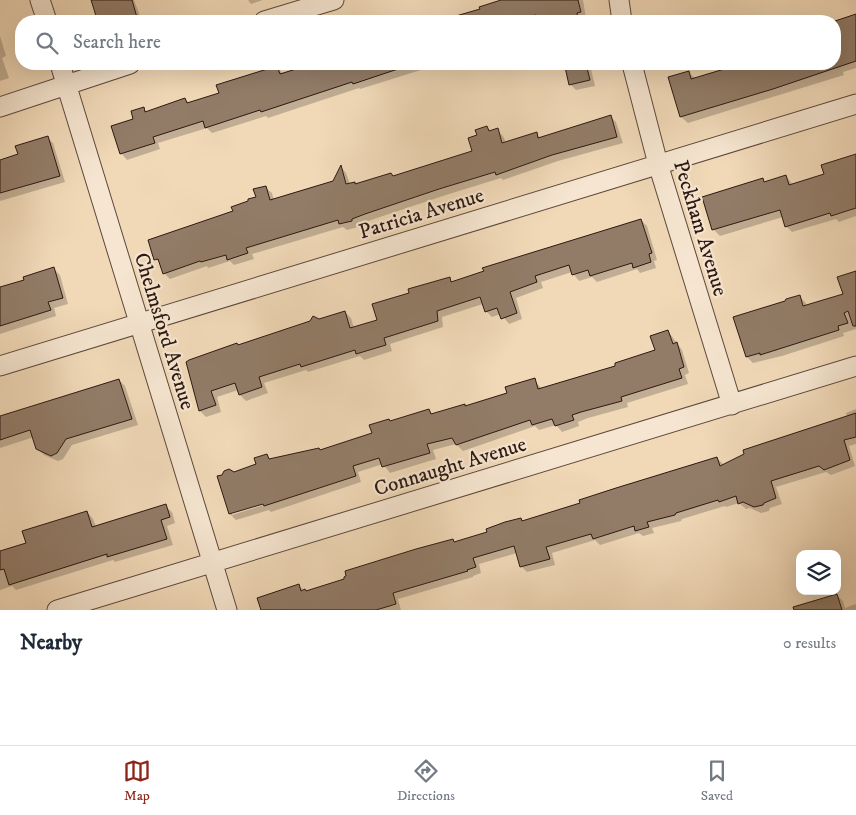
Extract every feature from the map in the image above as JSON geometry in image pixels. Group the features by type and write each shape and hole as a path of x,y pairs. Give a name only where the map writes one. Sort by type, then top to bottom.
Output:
{"street":[{"path":"40,0 45,15"},
{"path":"283,15 331,0"},
{"path":"618,0 621,15"},
{"name":"Chelmsford Avenue","path":"62,70 227,610"},
{"path":"0,107 112,70"},
{"name":"Peckham Avenue","path":"634,70 658,164 732,405"},
{"name":"Patricia Avenue","path":"0,366 856,104"},
{"name":"Connaught Avenue","path":"57,610 856,366"}],"building":[{"path":"91,0 132,0 136,15 96,15"},
{"path":"501,0 578,0 581,12 577,13 577,15 459,15 480,9 479,7"},
{"path":"856,14 856,61 841,66 841,19"},
{"path":"264,70 278,70 280,74 293,70 395,70 205,128 203,121 153,137 155,143 120,154 111,126 133,119 131,111 144,107 145,112 185,98 187,103 219,93 216,85"},
{"path":"566,70 588,70 590,80 569,85"},
{"path":"721,70 829,70 680,117 668,77 689,71 691,79"},
{"path":"611,115 617,137 552,155 496,175 495,172 439,189 365,214 352,219 352,221 339,224 338,220 246,248 248,253 227,260 226,255 200,261 163,274 158,259 154,260 148,240 233,211 231,207 256,197 253,189 266,186 270,200 333,181 341,165 346,184 355,182 355,184 391,173 393,176 472,151 468,138 477,135 475,130 487,126 489,131 498,128 502,143 537,132 538,138"},
{"path":"48,136 60,176 0,193 0,160 18,154 15,146"},
{"path":"856,154 856,208 831,216 830,213 785,227 780,210 712,230 702,197 763,178 764,182 786,175 789,185 824,174 821,165"},
{"path":"641,219 652,253 649,254 651,262 633,268 632,263 590,276 588,270 572,275 569,265 535,276 537,282 510,292 517,313 501,319 497,308 485,312 480,297 437,311 438,321 384,338 386,345 356,354 355,350 301,367 300,364 259,377 262,387 239,395 235,383 211,391 216,405 199,411 186,362 189,360 310,321 313,316 319,319 345,311 350,328 377,320 372,304 409,293 408,289 450,277 451,282 484,271 482,268"},
{"path":"54,267 63,298 48,302 51,310 0,326 0,287 24,280 23,277"},
{"path":"856,271 856,326 853,326 848,311 844,313 848,323 838,326 839,330 760,355 760,353 746,357 733,317 800,295 803,306 843,294 837,277"},
{"path":"668,330 673,344 677,342 684,367 679,369 682,378 621,397 622,401 572,415 574,420 555,426 552,419 532,425 530,420 456,445 452,438 427,444 430,453 382,467 379,458 353,466 356,476 264,506 263,504 229,514 217,476 222,475 224,471 229,469 234,472 256,464 254,458 267,454 269,459 319,448 320,450 372,433 369,425 389,419 390,421 429,409 431,414 465,404 465,406 507,393 505,387 535,378 538,389 615,366 615,363 655,350 650,336"},
{"path":"119,379 132,419 66,439 57,453 51,456 36,449 30,430 0,440 0,416"},
{"path":"856,413 856,437 844,440 850,460 824,470 819,466 771,481 776,498 763,505 754,507 743,502 738,504 736,496 719,502 718,500 676,513 675,515 647,522 649,527 635,531 634,526 593,539 591,534 546,547 550,559 520,567 514,546 473,558 476,567 468,571 393,593 396,604 376,610 261,610 257,598 299,584 301,591 305,589 306,591 344,579 346,576 345,571 416,549 453,539 454,542 487,532 486,529 505,522 521,518 522,521 580,503 579,500 717,457 720,466 744,454 743,450"},
{"path":"166,504 170,517 161,520 167,539 107,557 107,554 9,585 4,569 0,570 0,551 26,543 22,531 87,511 92,527"},
{"path":"837,595 842,610 794,610 793,607"}]}
